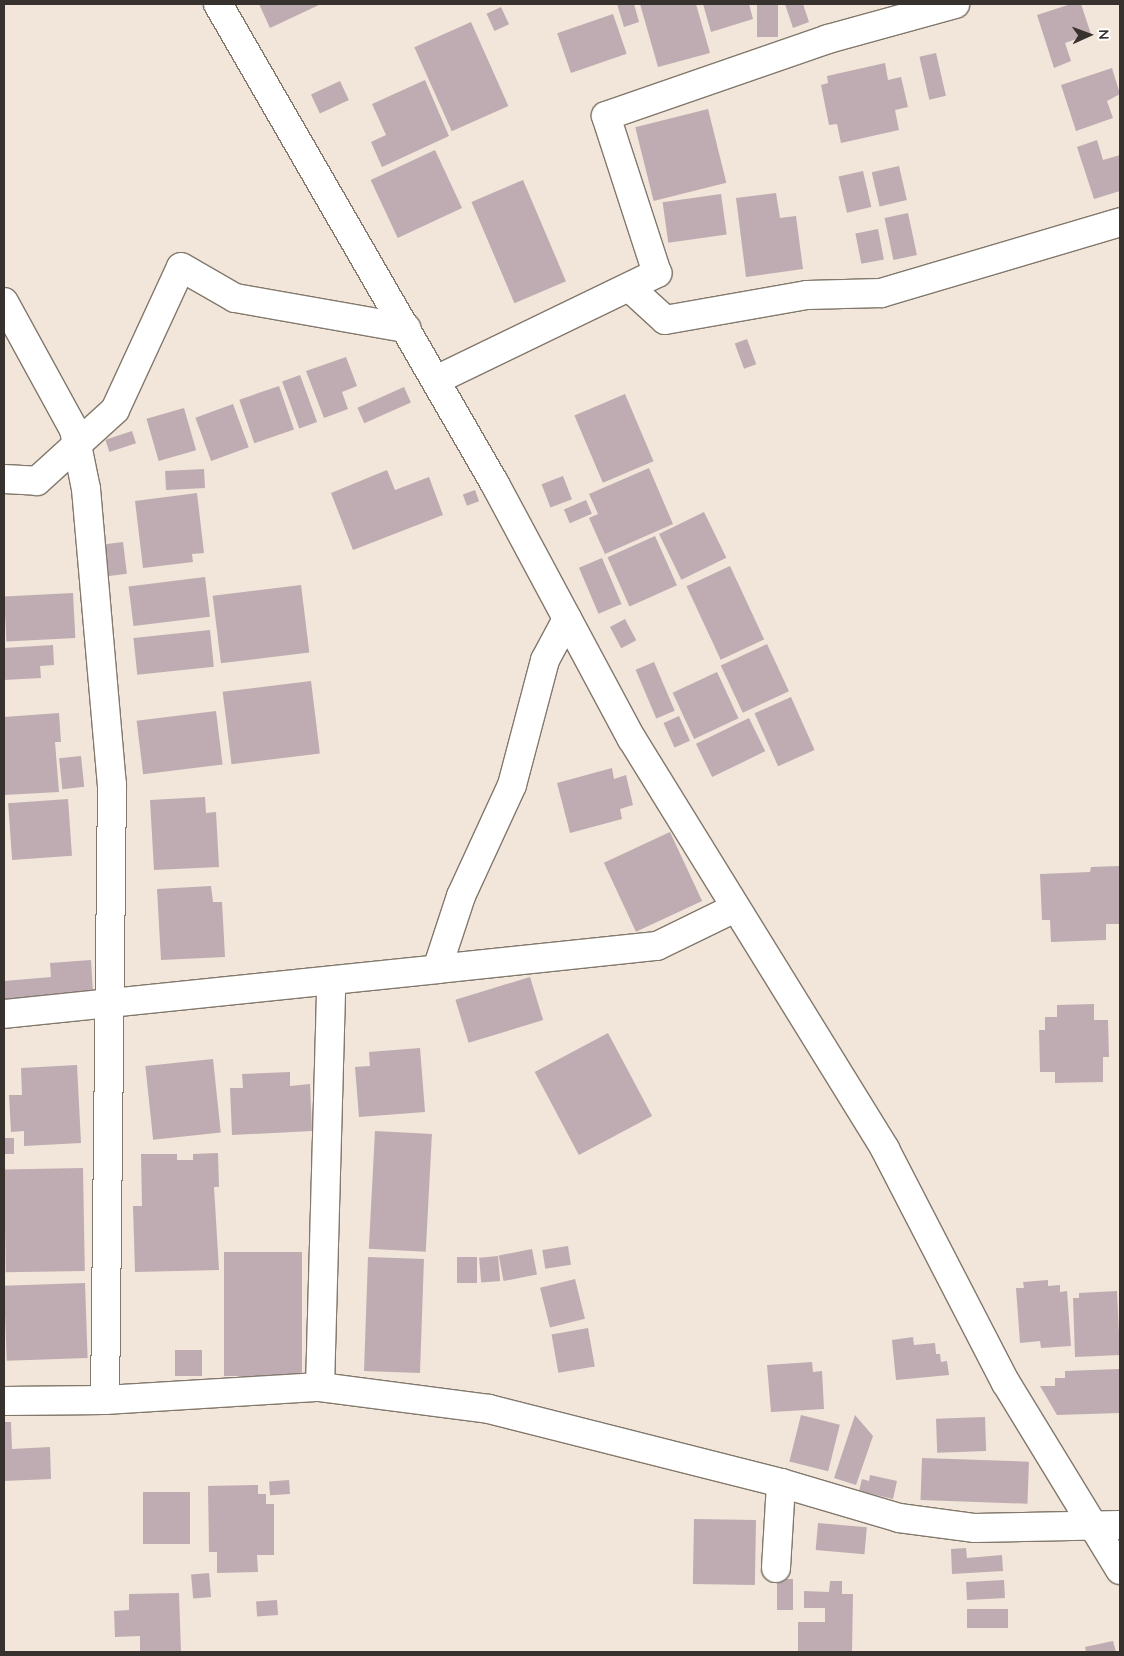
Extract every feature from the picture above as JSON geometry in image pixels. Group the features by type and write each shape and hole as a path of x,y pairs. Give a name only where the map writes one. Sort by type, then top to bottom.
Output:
{"street":[{"path":"218,4 436,380 632,739 734,908 885,1150 1006,1383 1089,1524 1120,1570"},
{"path":"436,380 630,288 657,273 606,116 828,39 955,4"},
{"path":"630,288 665,320 807,295 881,293 1120,222"},
{"path":"4,479 37,481 115,410 181,267 235,298 406,328"},
{"path":"4,302 74,430 86,489 112,784 105,1400"},
{"path":"437,969 461,896 512,785 545,660 567,619"},
{"path":"4,1014 331,982 657,946 734,908"},
{"path":"320,1387 331,982"},
{"path":"4,1401 105,1400 320,1387 489,1409 781,1483 899,1518 966,1527 1120,1525"},
{"path":"776,1568 781,1483"}],"building":[{"path":"259,4 321,4 270,28"},
{"path":"617,4 634,4 639,22 624,27"},
{"path":"640,4 696,4 710,53 658,67"},
{"path":"703,4 749,4 753,19 711,32"},
{"path":"757,4 778,4 778,37 757,37"},
{"path":"785,4 803,4 809,22 793,28"},
{"path":"1071,4 1081,4 1091,34 1065,43 1071,61 1054,68 1037,15"},
{"path":"501,7 509,24 495,31 486,14"},
{"path":"613,14 627,54 571,73 557,33"},
{"path":"471,22 508,106 452,131 414,47"},
{"path":"936,53 946,96 929,100 919,57"},
{"path":"885,63 888,80 901,77 908,107 895,110 899,130 841,143 837,124 829,125 821,85 828,83 827,76"},
{"path":"1112,68 1120,94 1107,101 1113,118 1076,131 1061,85"},
{"path":"425,80 449,136 382,167 371,142 386,135 372,104"},
{"path":"340,81 349,100 320,114 311,95"},
{"path":"708,109 726,183 654,201 635,127"},
{"path":"1097,140 1103,160 1120,155 1120,191 1094,199 1077,147"},
{"path":"435,150 462,208 398,238 371,180"},
{"path":"899,166 907,200 880,206 872,172"},
{"path":"863,171 871,207 847,213 839,177"},
{"path":"523,180 566,281 514,303 471,202"},
{"path":"776,193 780,218 796,216 803,269 746,277 736,198"},
{"path":"721,194 727,235 668,243 663,202"},
{"path":"908,213 917,255 893,260 885,218"},
{"path":"878,229 884,259 861,264 855,233"},
{"path":"747,339 756,364 744,369 735,343"},
{"path":"346,357 357,386 342,392 348,409 324,418 306,371"},
{"path":"300,375 317,422 299,428 282,381"},
{"path":"279,386 294,429 254,443 239,400"},
{"path":"404,387 411,403 364,423 357,408"},
{"path":"625,394 654,461 603,483 574,415"},
{"path":"233,404 249,447 211,461 195,418"},
{"path":"184,408 196,450 159,461 147,419"},
{"path":"132,431 136,443 109,452 105,440"},
{"path":"649,468 673,524 605,554 589,518 598,514 589,494"},
{"path":"204,469 205,488 166,490 165,471"},
{"path":"387,470 395,490 429,477 443,515 353,550 331,493"},
{"path":"563,476 572,499 550,508 542,484"},
{"path":"475,490 479,501 467,506 463,494"},
{"path":"197,493 204,553 192,554 193,562 143,568 135,501"},
{"path":"586,500 592,514 570,523 564,509"},
{"path":"704,512 726,558 681,580 659,534"},
{"path":"655,536 677,585 629,606 607,557"},
{"path":"123,542 127,574 109,576 105,544"},
{"path":"602,558 622,604 599,614 579,568"},
{"path":"730,566 764,639 721,660 686,586"},
{"path":"205,577 210,617 133,626 129,586"},
{"path":"301,585 309,652 221,663 213,596"},
{"path":"73,593 75,638 6,642 4,597"},
{"path":"625,619 636,640 621,648 610,627"},
{"path":"210,630 214,667 137,675 133,638"},
{"path":"767,644 789,691 743,713 721,666"},
{"path":"53,645 54,665 40,666 41,678 4,680 4,648"},
{"path":"654,662 675,711 656,719 636,670"},
{"path":"717,672 739,718 694,739 673,693"},
{"path":"311,681 320,753 232,764 223,692"},
{"path":"791,697 815,750 778,766 754,713"},
{"path":"216,711 223,765 143,774 137,721"},
{"path":"59,713 61,742 55,742 59,792 4,795 4,717"},
{"path":"679,716 690,741 674,748 663,723"},
{"path":"749,718 765,751 712,777 696,744"},
{"path":"81,756 84,787 62,789 59,758"},
{"path":"612,768 614,779 626,775 633,805 620,809 622,819 570,833 557,783"},
{"path":"205,797 206,813 216,812 219,867 154,870 150,800"},
{"path":"68,799 72,856 12,860 8,803"},
{"path":"670,832 702,901 636,932 604,863"},
{"path":"1120,866 1120,924 1106,924 1106,940 1051,942 1050,920 1042,920 1040,874 1090,872 1091,867"},
{"path":"211,886 213,902 222,902 225,957 161,960 157,889"},
{"path":"91,960 93,993 4,1000 4,981 51,977 50,963"},
{"path":"530,977 543,1020 469,1043 455,1000"},
{"path":"1094,1004 1094,1020 1108,1020 1109,1057 1103,1057 1103,1082 1055,1083 1055,1072 1040,1072 1039,1030 1045,1030 1045,1017 1057,1017 1057,1005"},
{"path":"608,1033 652,1116 579,1155 535,1072"},
{"path":"420,1048 425,1112 359,1117 355,1067 370,1066 369,1052"},
{"path":"213,1059 221,1133 153,1140 145,1066"},
{"path":"77,1065 81,1143 24,1146 24,1131 11,1132 9,1095 22,1095 21,1068"},
{"path":"290,1072 290,1086 310,1084 312,1131 232,1135 230,1088 243,1088 242,1074"},
{"path":"375,1131 432,1134 426,1252 369,1249"},
{"path":"4,1138 14,1138 14,1154 4,1154"},
{"path":"218,1153 219,1187 214,1187 219,1270 135,1272 133,1206 142,1206 141,1154 177,1154 177,1160 193,1160 193,1154"},
{"path":"83,1168 85,1271 6,1272 4,1169"},
{"path":"568,1246 571,1265 545,1269 542,1250"},
{"path":"532,1249 537,1275 504,1281 499,1255"},
{"path":"224,1252 302,1252 302,1376 224,1376"},
{"path":"498,1256 500,1281 481,1283 479,1258"},
{"path":"368,1257 424,1259 420,1373 364,1371"},
{"path":"457,1257 477,1257 477,1283 457,1283"},
{"path":"575,1279 585,1319 550,1327 540,1288"},
{"path":"1048,1280 1048,1286 1060,1285 1060,1292 1067,1291 1071,1346 1041,1348 1040,1341 1020,1343 1016,1288 1024,1288 1023,1282"},
{"path":"85,1283 88,1358 7,1361 4,1286"},
{"path":"1117,1291 1120,1355 1075,1357 1073,1298 1079,1298 1079,1293"},
{"path":"588,1328 595,1366 558,1373 552,1334"},
{"path":"913,1337 914,1345 935,1343 936,1354 940,1354 941,1362 947,1361 949,1375 896,1380 892,1340"},
{"path":"175,1350 202,1350 202,1376 175,1376"},
{"path":"812,1362 813,1372 822,1371 824,1409 771,1412 767,1365"},
{"path":"1119,1369 1120,1413 1057,1415 1040,1386 1055,1386 1055,1378 1065,1378 1065,1371"},
{"path":"801,1415 840,1425 828,1471 789,1462"},
{"path":"855,1415 873,1436 856,1485 834,1478"},
{"path":"985,1417 986,1451 937,1453 936,1419"},
{"path":"4,1422 11,1422 12,1449 50,1447 51,1479 4,1481"},
{"path":"922,1458 1029,1462 1027,1504 921,1500"},
{"path":"870,1475 897,1481 893,1499 859,1491 862,1479 869,1481"},
{"path":"289,1480 290,1494 270,1495 269,1481"},
{"path":"258,1485 258,1494 266,1494 266,1504 274,1504 274,1555 257,1555 258,1572 217,1573 217,1552 209,1552 208,1486"},
{"path":"143,1492 190,1492 190,1544 143,1544"},
{"path":"694,1519 756,1520 755,1585 693,1584"},
{"path":"818,1523 867,1527 864,1554 816,1550"},
{"path":"966,1548 967,1558 1002,1555 1003,1571 952,1574 951,1549"},
{"path":"209,1573 211,1597 193,1598 191,1575"},
{"path":"777,1579 793,1579 793,1610 777,1610"},
{"path":"1004,1580 1005,1598 967,1600 966,1582"},
{"path":"830,1581 842,1581 842,1594 853,1594 852,1652 798,1652 798,1622 825,1622 825,1608 804,1608 804,1591 829,1592"},
{"path":"179,1593 181,1652 140,1652 140,1636 115,1637 114,1611 129,1610 129,1594"},
{"path":"277,1600 278,1615 257,1616 256,1601"},
{"path":"967,1609 1008,1609 1008,1628 967,1628"},
{"path":"1113,1641 1116,1652 1086,1652 1085,1647"}]}
